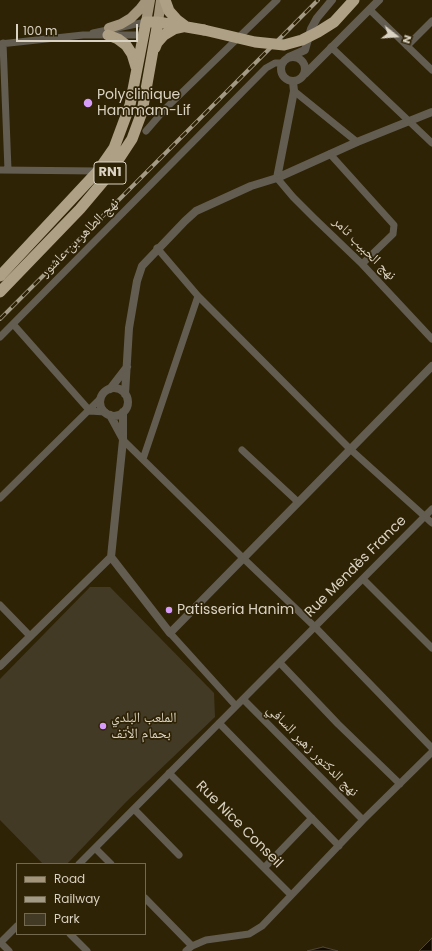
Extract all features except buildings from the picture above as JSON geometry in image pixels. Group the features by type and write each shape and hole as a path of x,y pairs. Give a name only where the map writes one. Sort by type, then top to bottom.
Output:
{"highway":[{"path":"165,0 169,11 176,20 185,26"},
{"path":"146,22 158,22 185,26 255,42 284,45 302,40 334,22 354,0"},
{"name":"RN1","path":"0,276 98,171 114,148 125,121 137,74 146,22"},
{"name":"RN1","path":"0,292 80,209 107,177 132,139 142,112 158,22"},
{"path":"152,54 157,43 164,35 174,29 185,26"},
{"path":"108,32 126,45 136,64 137,74"},
{"path":"143,35 155,36"}],"main road":[{"name":"RN1","path":"146,22 148,0"},
{"path":"108,32 131,18 148,0"},
{"name":"RN1","path":"158,22 162,0"}],"street":[{"path":"146,131 165,109 277,0"},
{"path":"332,0 317,18 311,29 305,50 288,58 282,64 281,69 284,78 293,82 298,81 379,0"},
{"path":"370,10 432,70"},
{"path":"407,46 432,21"},
{"path":"8,170 2,44 108,32 146,22"},
{"path":"108,32 143,35"},
{"path":"331,47 432,143"},
{"path":"288,58 293,57 302,61 306,70 305,74"},
{"name":"نهج الطاهر بن عاشور","path":"0,337 266,68 275,63 282,64"},
{"path":"277,178 294,91 293,82"},
{"path":"294,91 357,142"},
{"path":"0,666 111,557 123,440 123,412 127,405 125,394 129,328 137,280 142,266 157,248 196,211 251,186 277,178 357,142 432,112"},
{"path":"330,154 394,224 393,234 362,264"},
{"path":"0,170 98,171"},
{"name":"نهج الحبيب ثامر","path":"277,178 304,208 362,264 432,339"},
{"path":"157,248 198,296 350,449 432,523"},
{"path":"143,459 198,296"},
{"path":"13,324 90,411 115,416 123,412"},
{"path":"170,633 432,366"},
{"path":"0,498 90,411 127,367"},
{"path":"110,389 118,389 125,394"},
{"path":"100,399 101,408 107,414 123,440 315,627 432,748"},
{"path":"242,450 298,502"},
{"name":"Rue Mendès France","path":"80,863 432,509"},
{"path":"111,557 170,633 236,706"},
{"path":"363,579 432,648"},
{"path":"0,605 30,636"},
{"path":"280,662 338,724 400,784"},
{"name":"نهج الدكتور زهير السافي","path":"243,699 363,820"},
{"path":"219,723 338,846"},
{"path":"186,951 192,946 206,940 249,934 262,926 363,820 432,752"},
{"name":"Rue Nice Conseil","path":"169,773 291,895"},
{"path":"134,809 179,855"},
{"path":"264,868 312,818"},
{"path":"95,848 110,863"},
{"path":"146,899 192,946"},
{"path":"9,951 0,943 16,927"},
{"path":"71,935 87,951"}],"green space":[{"name":"الملعب البلدي بحمام الأتف","path":"90,587 110,587 214,693 215,717 126,802 68,863 42,863 0,820 0,679"}],"shaded area":[{"path":"432,938 432,951 419,951"},
{"path":"323,947 338,951 307,951"}],"railway":[{"path":"0,319 318,0"}],"place":[{"name":"Polyclinique Hammam-Lif","path":"88,103"},
{"name":"Patisseria Hanim","path":"169,610"},
{"name":"الملعب البلدي بحمام الأتف","path":"103,726"}]}
